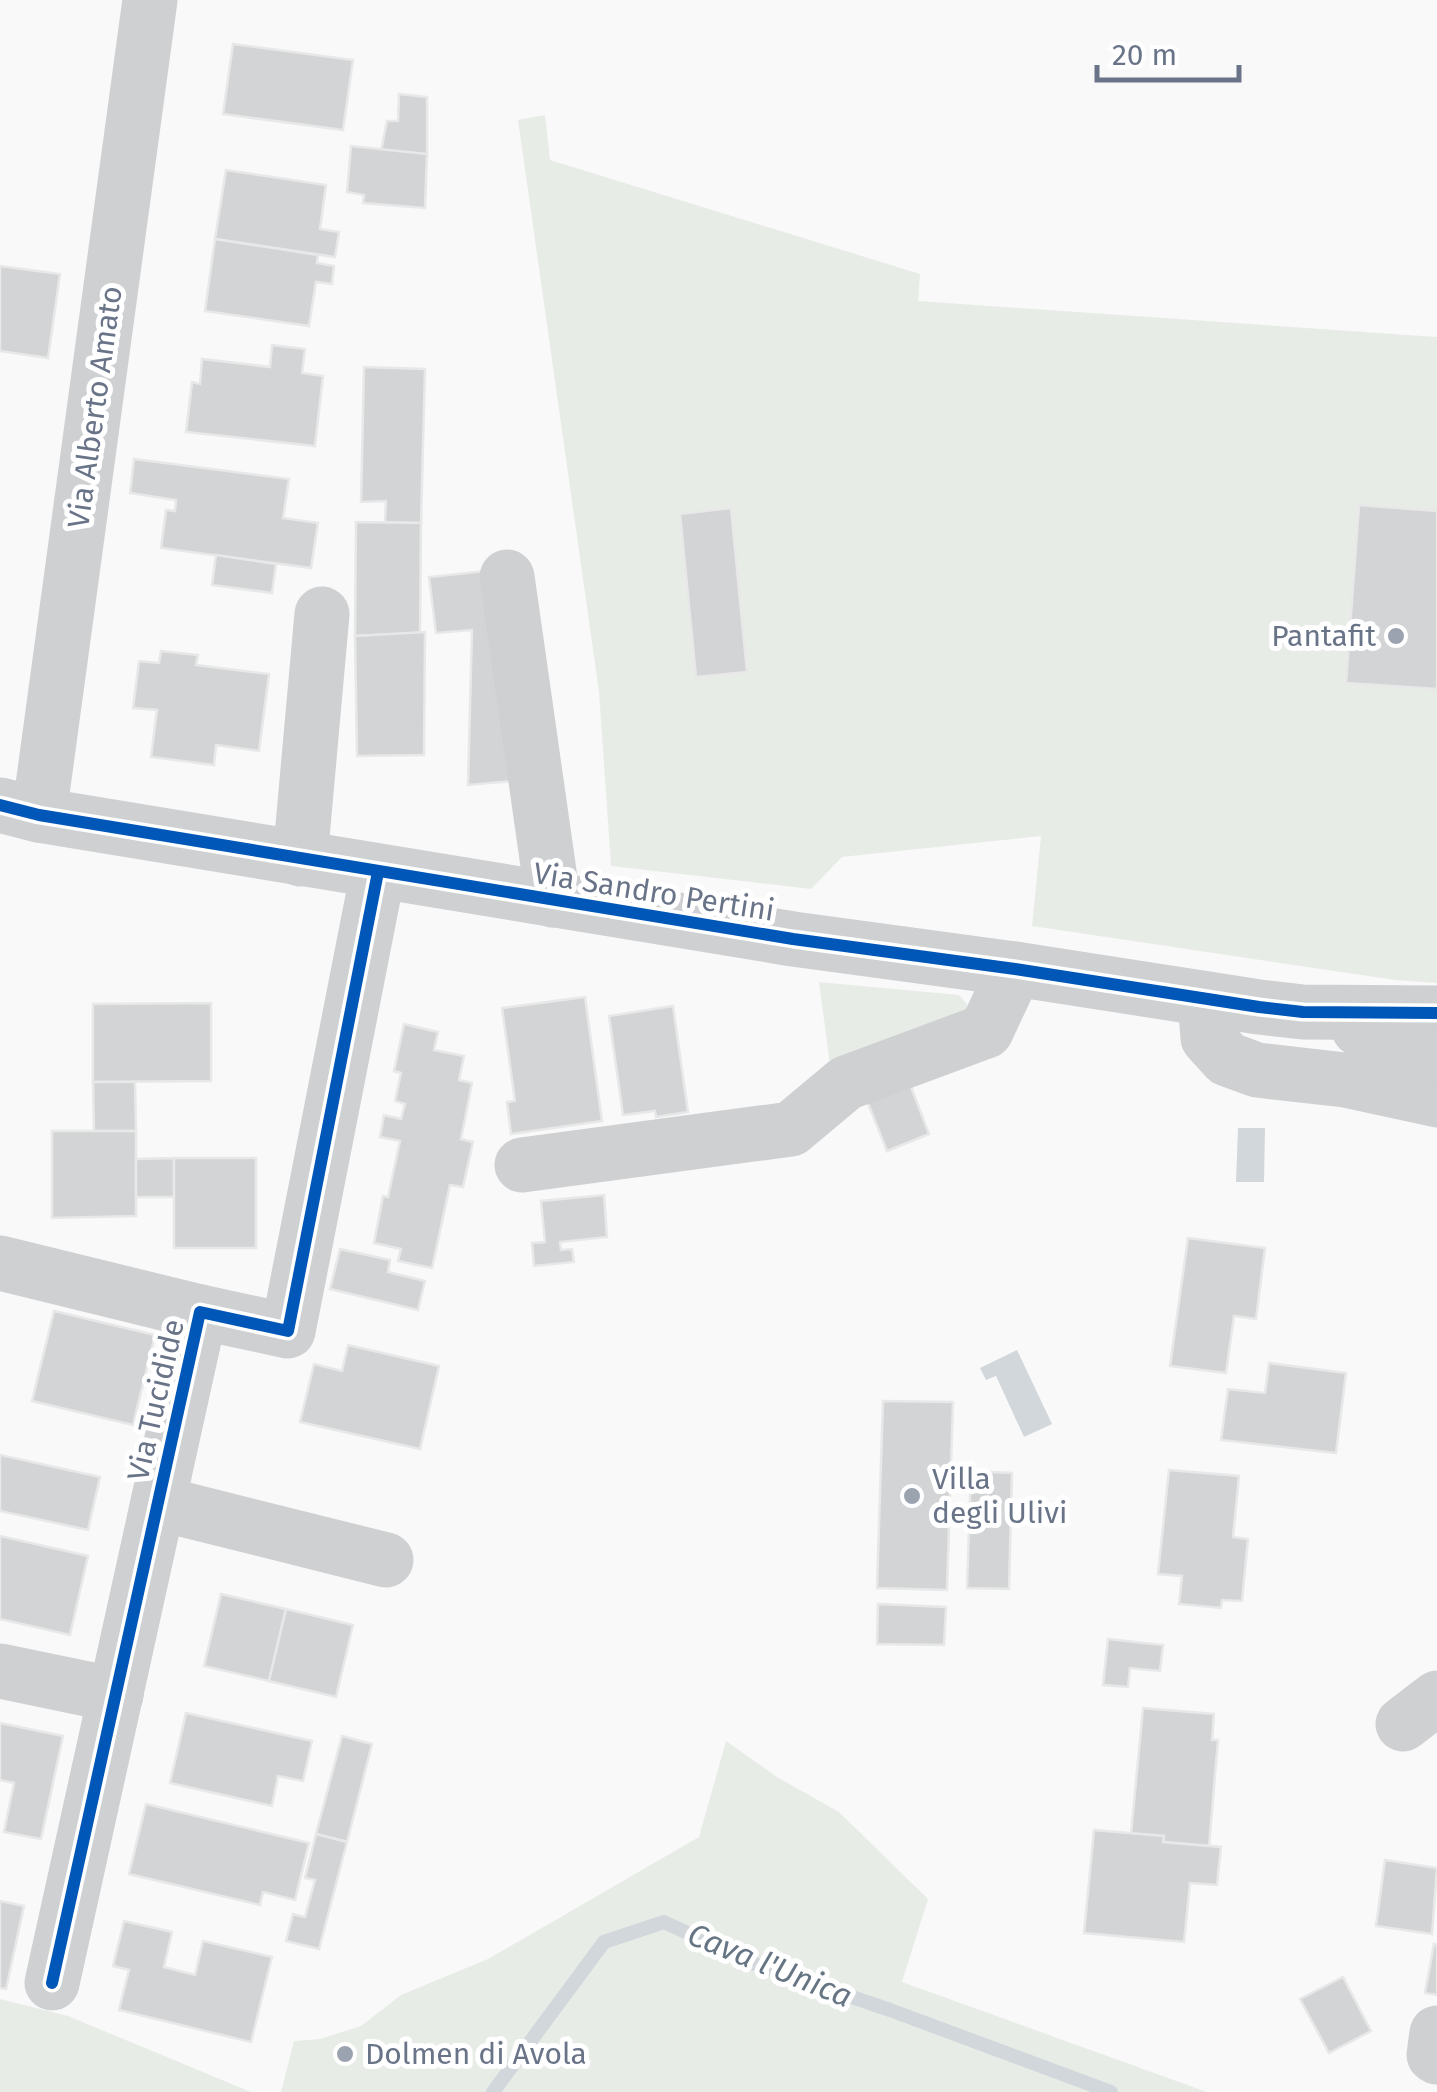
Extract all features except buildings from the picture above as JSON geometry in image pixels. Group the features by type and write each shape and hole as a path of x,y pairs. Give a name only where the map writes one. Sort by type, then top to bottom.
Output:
{"street":[{"name":"Via Alberto Amato","path":"20,810 150,0"},
{"path":"508,577 553,900"},
{"path":"300,858 322,614"},
{"name":"Via Sandro Pertini","path":"20,810 794,940 1015,968 1303,1012"},
{"name":"Via Tucidide","path":"52,1984 200,1312 288,1331 378,872"},
{"path":"522,1164 791,1129 846,1083 986,1031 1015,968"},
{"path":"1205,999 1208,1038 1227,1059 1257,1070 1345,1080 1437,1100"},
{"path":"1303,1012 1437,1013"},
{"path":"1303,1012 1437,1054"},
{"path":"0,1263 200,1312"},
{"path":"158,1503 386,1560"},
{"path":"0,1671 116,1696"},
{"path":"1437,2032 1437,2058"}],"shaded area":[{"path":"545,115 550,160 920,274 918,301 1437,337 1437,983 1032,926 1041,836 842,857 811,889 611,866 599,692 518,120"},
{"path":"819,982 959,995 969,1013 831,1072"},
{"path":"1238,1128 1265,1128 1264,1182 1236,1182"},
{"path":"1017,1350 1052,1424 1024,1437 996,1376 986,1380 980,1368"},
{"path":"726,1741 777,1777 839,1812 928,1899 902,1982 1207,2092 281,2092 294,2041 320,2039 361,2026 401,1995 488,1959 699,1837"},
{"path":"0,1999 68,2016 251,2092 0,2092"}],"waterway":[{"name":"Cava l'Unica","path":"493,2092 604,1942 664,1922 752,1963 1111,2092"}],"cycle path":[{"path":"0,805 39,815 793,939 1259,1007 1303,1012 1437,1013"},
{"path":"52,1983 200,1312 288,1331 378,872"}],"place":[{"name":"Pantafit","path":"1396,636"},
{"name":"Villa degli Ulivi","path":"912,1496"},
{"name":"Dolmen di Avola","path":"345,2054"}]}
